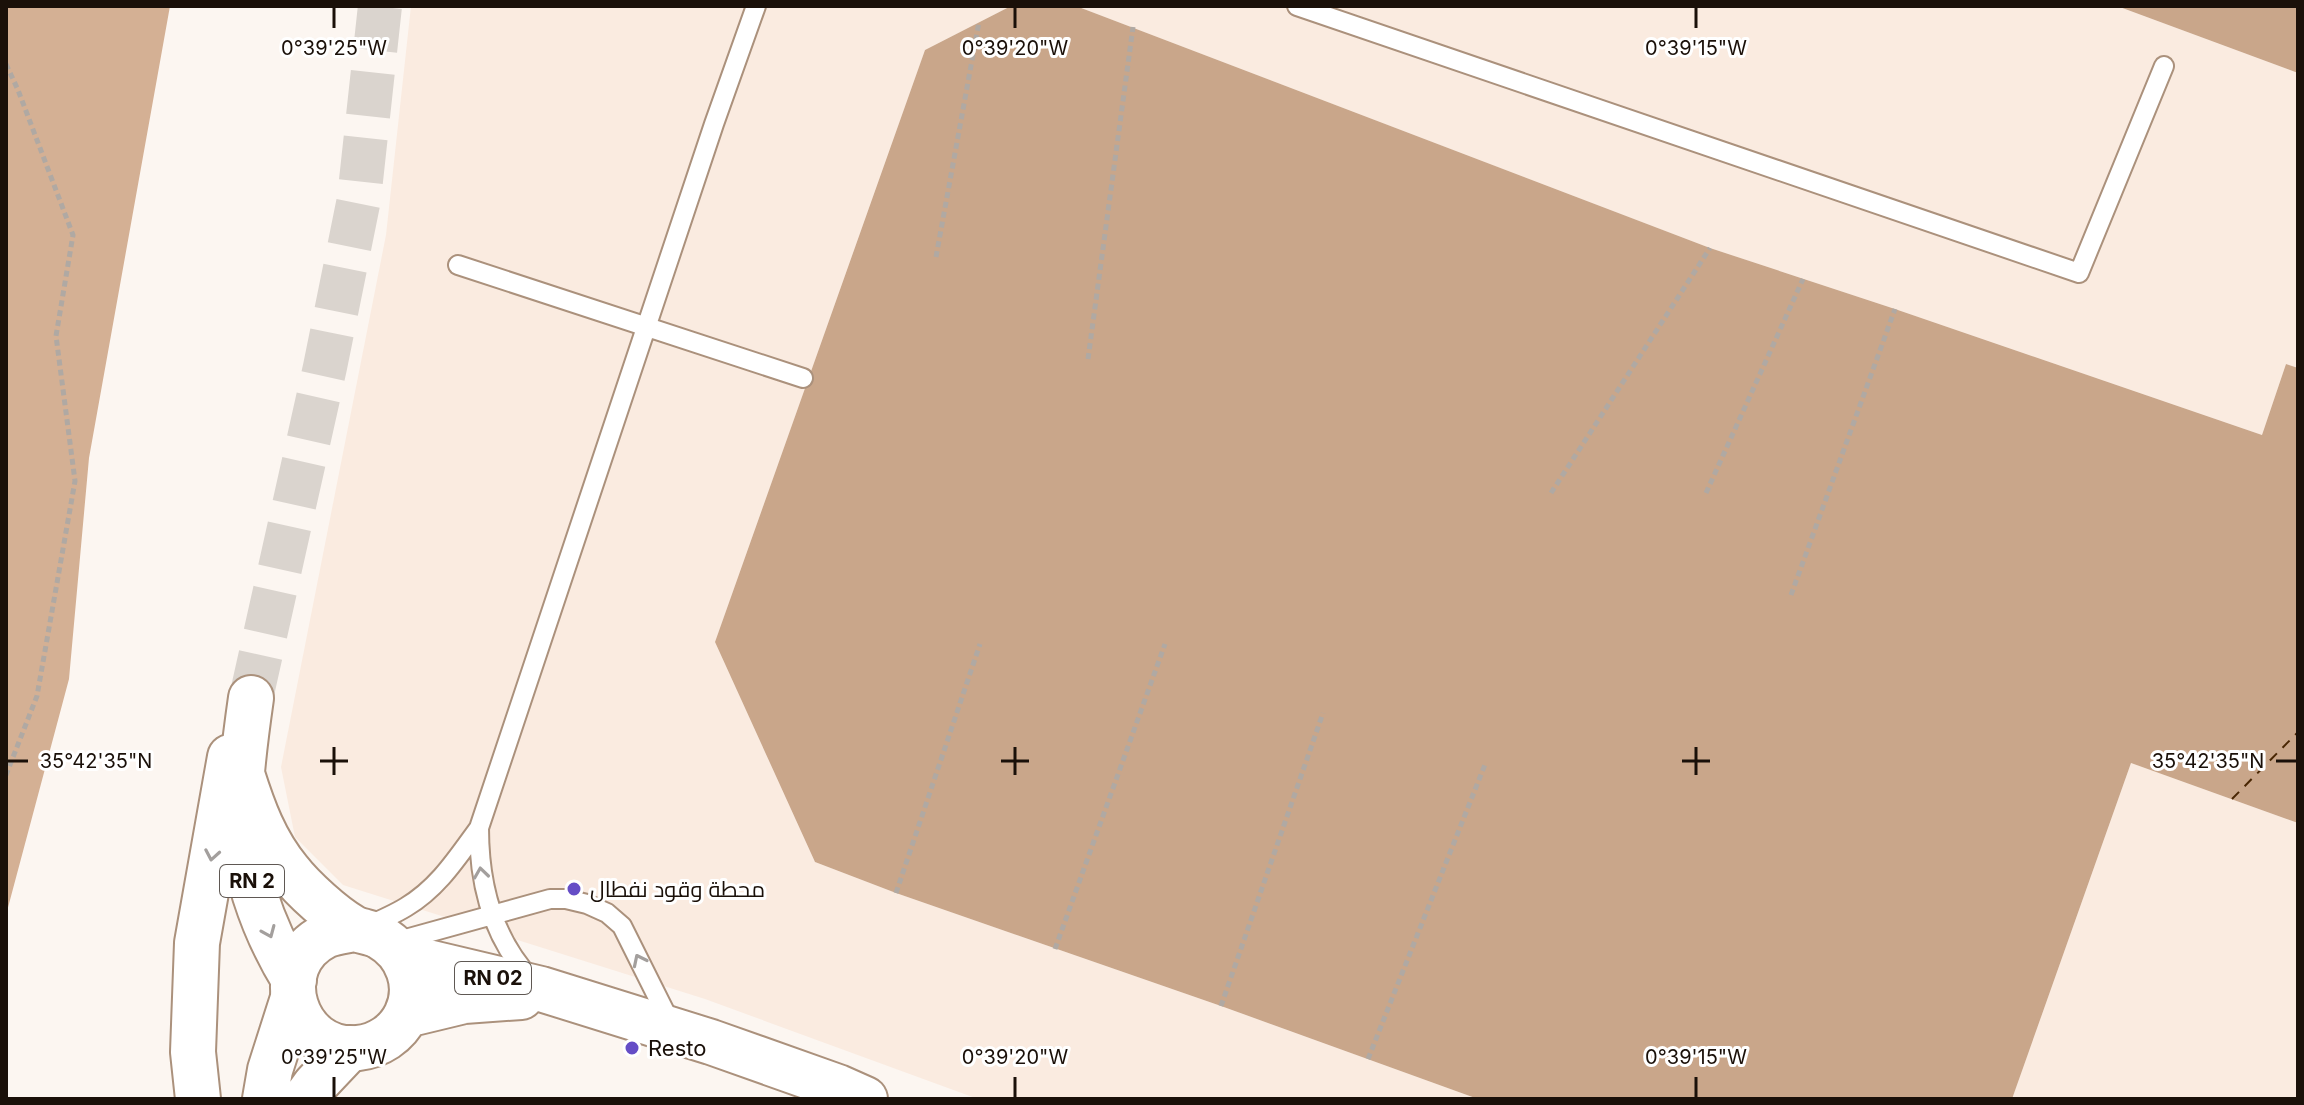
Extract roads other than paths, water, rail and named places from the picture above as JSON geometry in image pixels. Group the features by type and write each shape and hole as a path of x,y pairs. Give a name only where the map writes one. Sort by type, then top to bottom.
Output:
{"main road":[{"name":"RN 2","path":"198,1099 193,1052 197,943 233,743 251,698 240,805 248,867 266,927 293,989"},
{"name":"RN 2","path":"242,774 263,834 290,873 306,890 376,940"},
{"path":"265,1099 297,967 313,944 325,937 376,940 409,970 412,985 411,1001 400,1026 370,1046 350,1048 319,1038 307,1027 298,1014 293,989"},
{"name":"RN 02","path":"376,940 674,1030 865,1099"},
{"name":"RN 02","path":"406,1015 494,997 583,1003"},
{"path":"305,1099 350,1048"}],"lane":[{"path":"376,940 405,908 443,876 479,828 756,6"},
{"path":"1297,6 2079,273 2164,66"},
{"path":"458,265 803,378"},
{"path":"479,828 482,886 491,914 517,962 541,989"},
{"path":"376,940 550,899 587,904 607,913 622,926 674,1030"}],"tunnel":[{"path":"251,698 359,199 380,6"}],"place":[{"name":"محطة وقود نفطال","path":"574,889"},
{"name":"Resto","path":"632,1048"}]}
